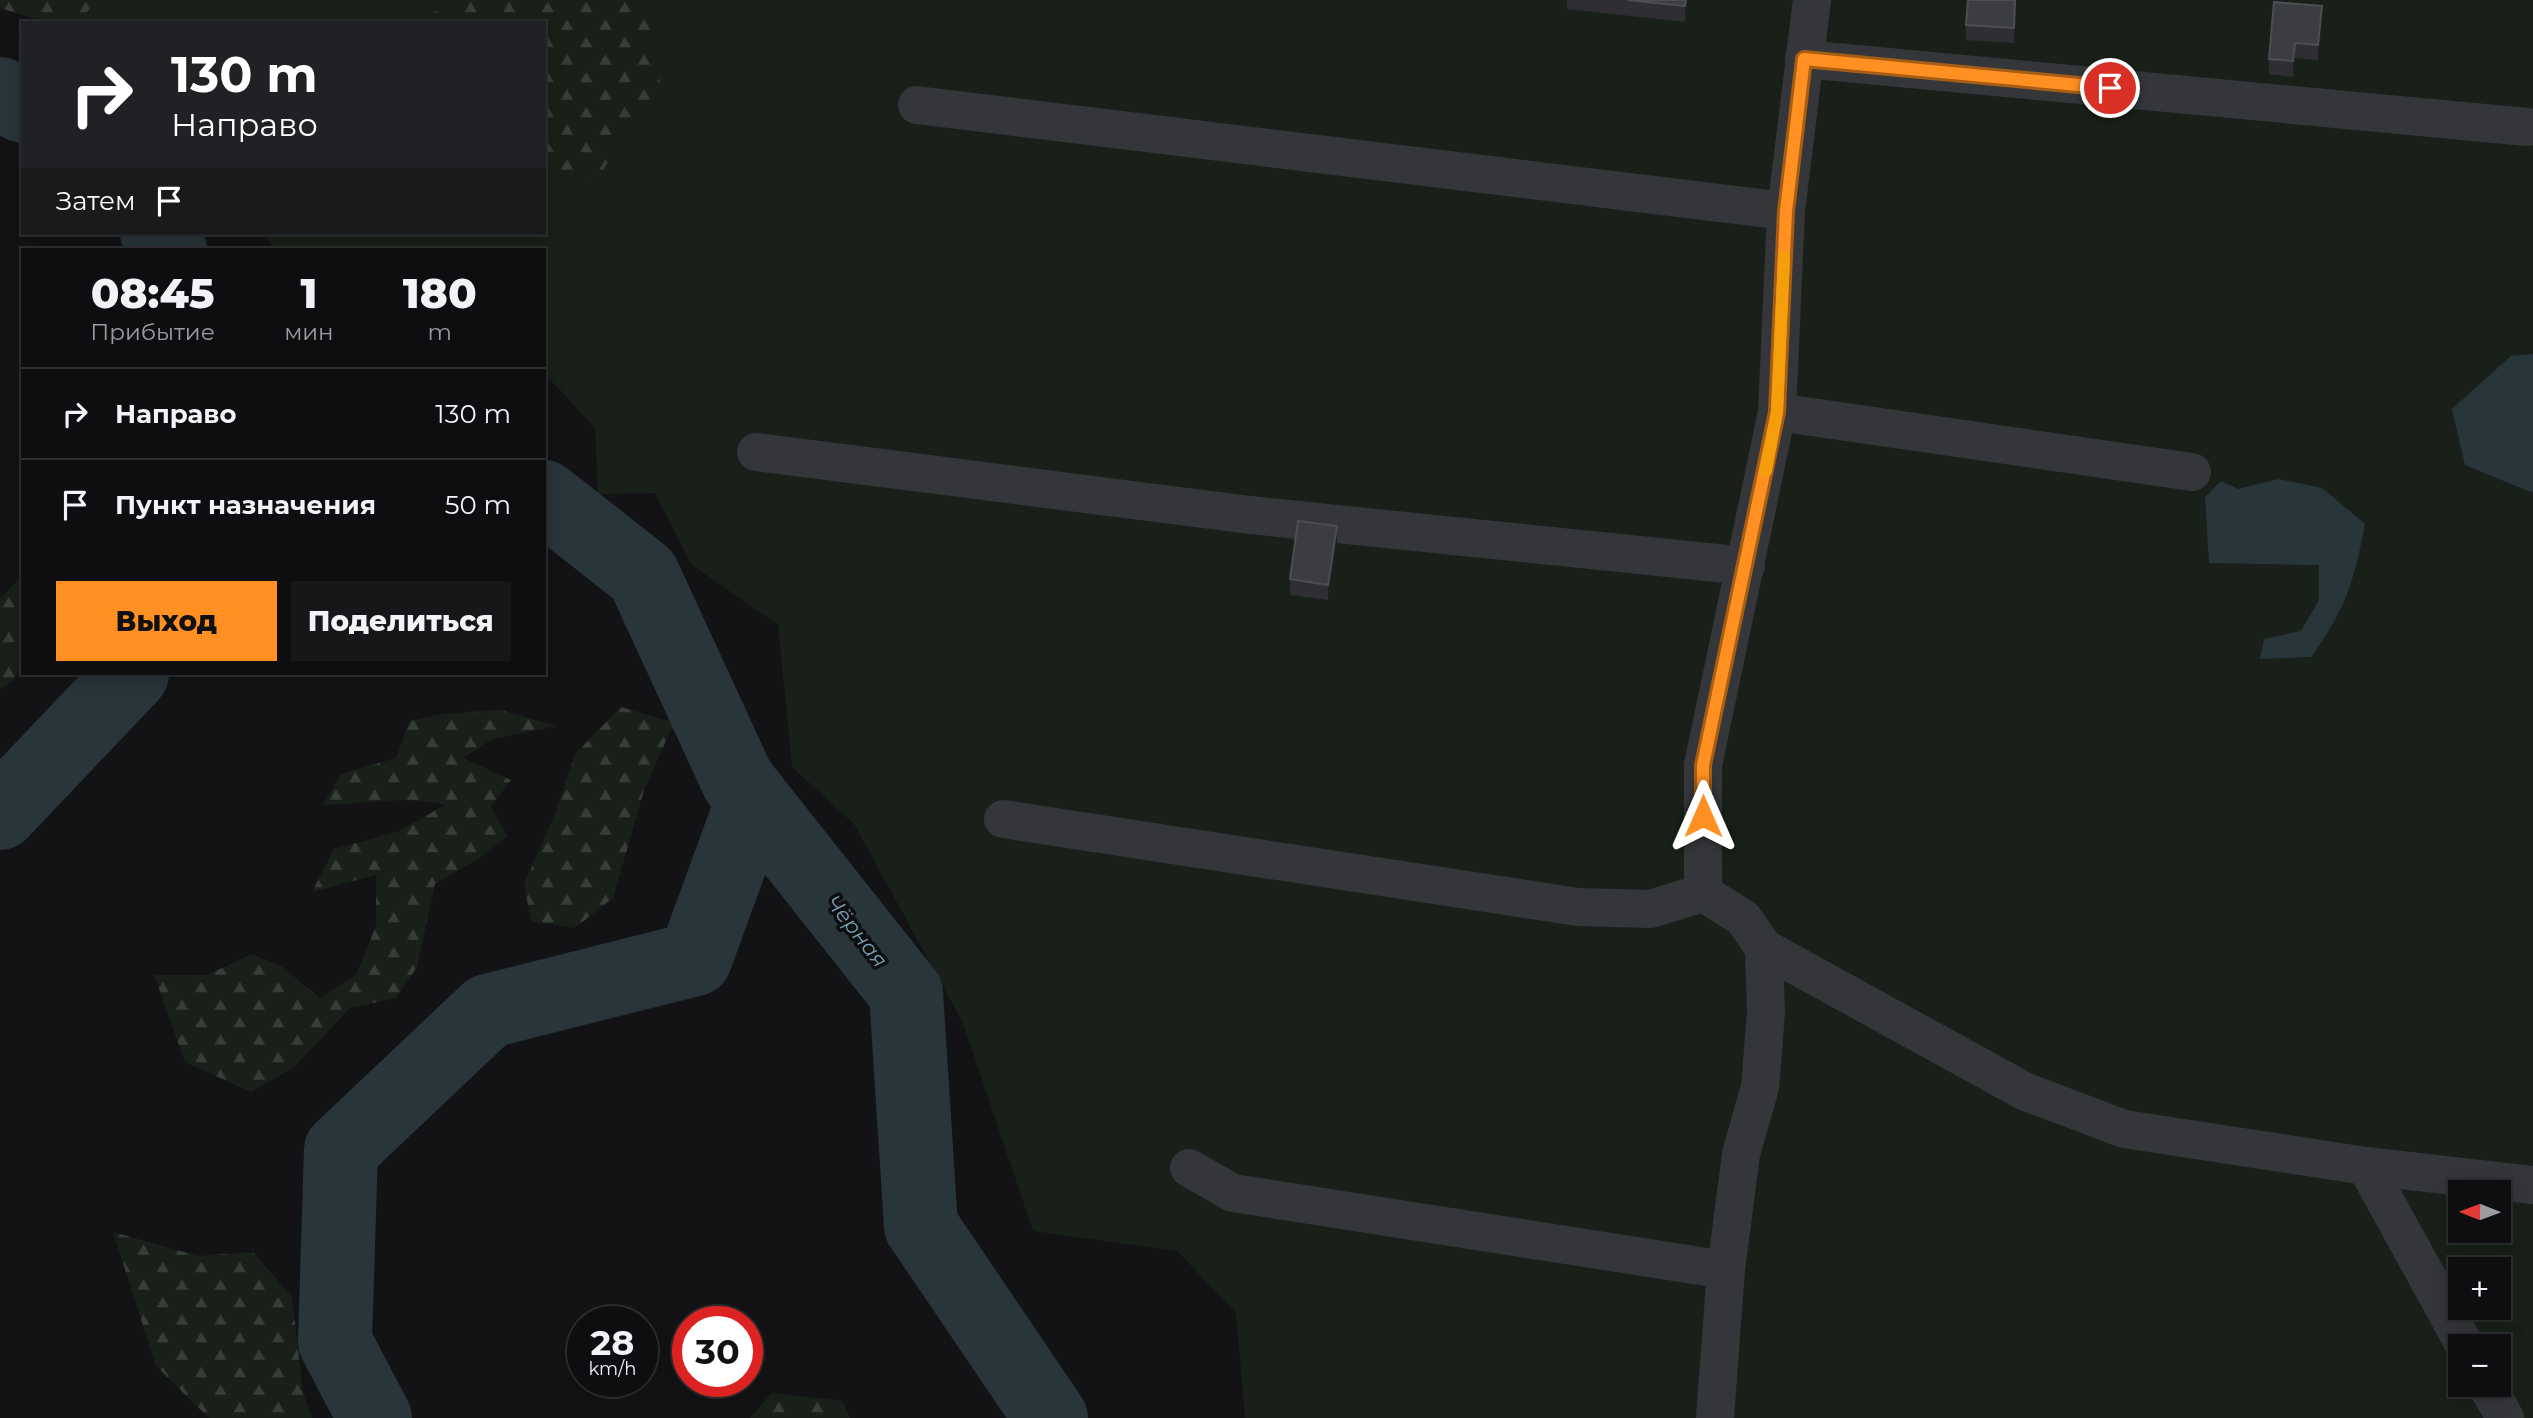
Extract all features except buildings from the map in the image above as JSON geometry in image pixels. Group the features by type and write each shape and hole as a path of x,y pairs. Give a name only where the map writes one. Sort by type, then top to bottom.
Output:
{"street":[{"path":"1703,893 1703,765 1777,412 1786,211 1812,0"},
{"path":"1804,59 2527,127"},
{"path":"917,105 1786,211"},
{"path":"1777,412 2192,472"},
{"path":"756,452 1250,516 1746,566"},
{"path":"1003,819 1578,908 1650,909 1703,893 1743,918 1764,948 2024,1091 2124,1129 2366,1166 2533,1185"},
{"path":"1715,1418 1726,1270 1741,1154 1760,1087 1766,1013 1764,948"},
{"path":"2366,1166 2458,1334"},
{"path":"1189,1168 1233,1193 1726,1270"},
{"path":"2493,1397 2505,1418"}],"green space":[{"path":"0,0 2512,0 2533,22 2533,1418 1245,1418 1236,1313 1177,1251 1033,1231 963,1023 854,824 792,767 778,625 691,564 655,493 598,494 595,428 546,375 546,248 276,248 263,235 546,235 546,21 43,21 0,8"},
{"path":"0,0 98,0 78,21 43,21 0,8"},
{"path":"448,0 636,0 650,4 660,83 597,179 546,169 546,21 375,21 438,11"},
{"path":"2512,0 2533,0 2533,22"},
{"path":"21,577 21,667 14,679 0,690 0,598"},
{"path":"621,707 674,723 645,787 613,898 575,928 531,921 524,884 555,814 575,754"},
{"path":"500,710 557,726 492,739 463,758 511,780 491,806 507,836 481,857 435,884 417,967 396,998 350,1008 294,1067 251,1092 185,1062 154,975 207,975 252,954 281,966 320,998 356,975 376,926 376,875 312,892 334,849 397,832 445,805 400,800 323,805 341,774 396,758 410,721 442,714"},
{"path":"113,1232 198,1256 253,1252 292,1297 303,1392 312,1418 209,1418 156,1366"},
{"path":"772,1393 842,1401 850,1418 750,1418"}],"shaded area":[{"path":"2533,354 2533,493 2465,465 2452,409 2511,356"},
{"path":"2279,479 2322,488 2365,524 2357,562 2341,609 2311,657 2260,659 2264,639 2301,631 2319,600 2319,565 2209,563 2205,497 2221,481 2238,489"}],"waterway":[{"name":"Чёрная","path":"0,94 21,105"},
{"name":"Чёрная","path":"159,235 168,248"},
{"name":"Чёрная","path":"546,499 643,575 738,781 906,993 921,1226 1051,1418"},
{"path":"0,813 131,675"},
{"path":"375,1418 335,1342 341,1150 488,1011 695,959 753,800"}],"slow traffic":[{"path":"1766,471 1777,412 1784,257"}],"route":[{"path":"1703,816 1703,765 1777,412 1786,211 1804,59 2110,88"}]}
